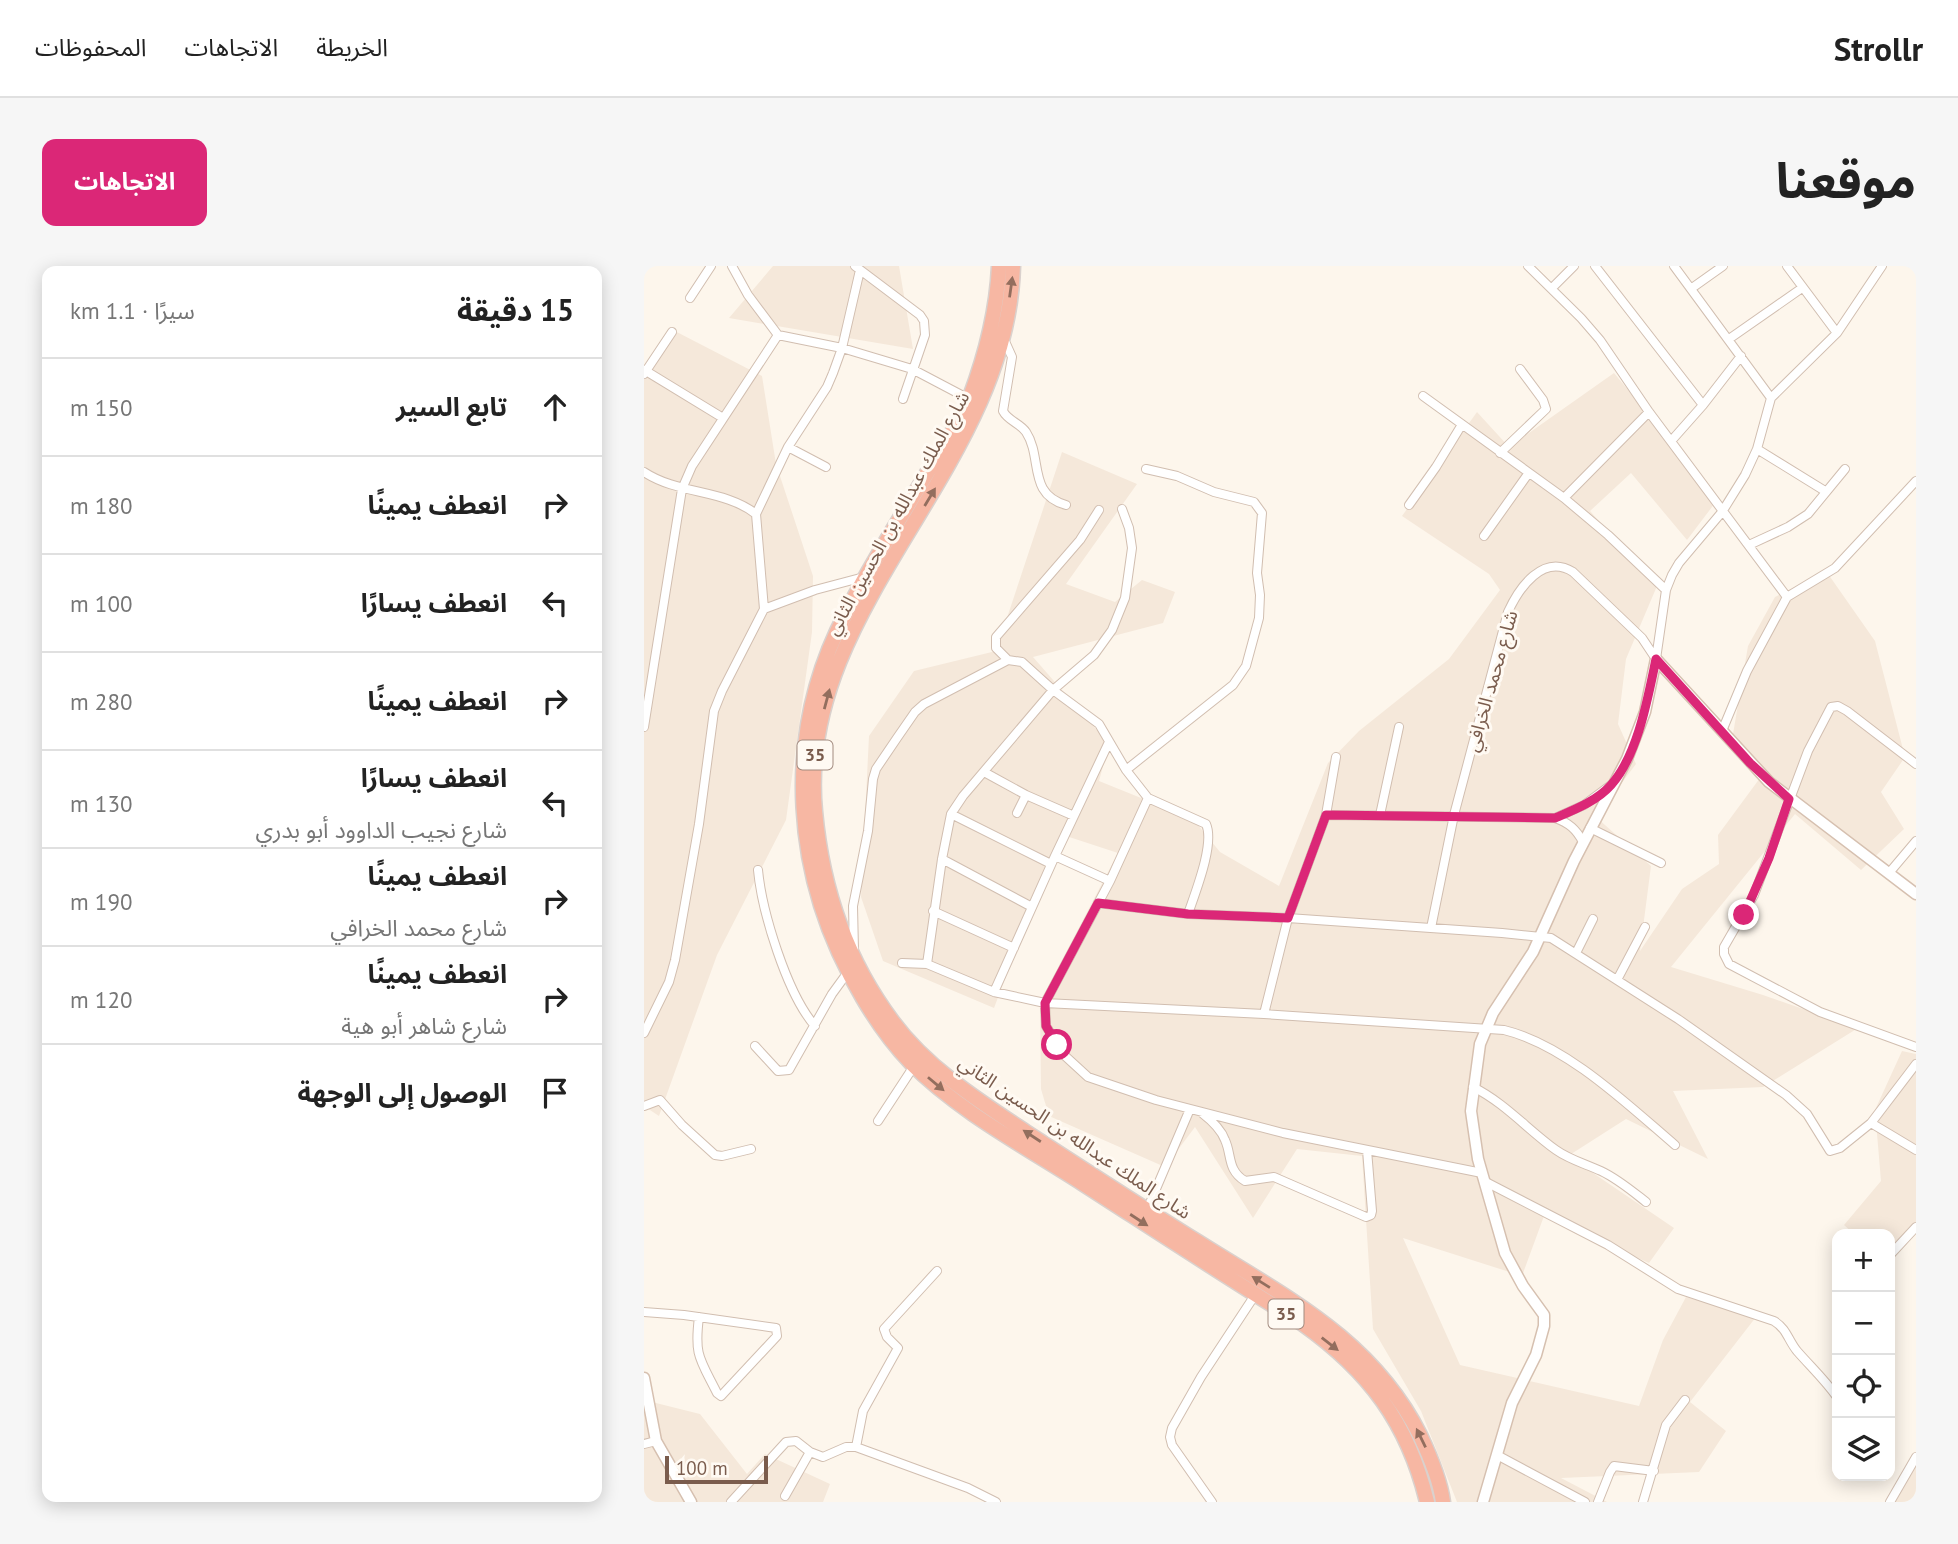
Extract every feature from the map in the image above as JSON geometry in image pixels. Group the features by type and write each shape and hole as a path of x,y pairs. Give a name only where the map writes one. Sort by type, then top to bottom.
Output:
{"highway":[{"name":"شارع الملك عبدالله بن الحسين الثاني","path":"999,266 994,318 969,400 846,612 825,658 810,714 804,754 803,819 808,860 834,944 894,1023 919,1052 955,1082 1085,1178"},
{"name":"شارع الملك عبدالله بن الحسين الثاني","path":"1013,266 1003,337 992,376 960,446 849,636 836,669 822,719 815,755 814,806 819,851 851,966 879,1025 914,1066 951,1097 1110,1194 1337,1349 1375,1389 1391,1412 1413,1455 1427,1502"},
{"name":"شارع الملك عبدالله بن الحسين الثاني","path":"1110,1194 1147,1210 1288,1299 1333,1329 1362,1354 1383,1378 1415,1426 1434,1469 1443,1502"}],"street":[{"path":"690,298 711,266"},
{"path":"732,266 748,295 778,335 842,348 912,369 969,400"},
{"path":"1528,266 1600,340 1649,412 1787,597"},
{"path":"1552,288 1573,266"},
{"path":"1595,266 1703,405"},
{"path":"1692,288 1723,266"},
{"path":"1787,266 1837,333"},
{"path":"1483,1502 1512,1403 1536,1355 1545,1326 1544,1314 1505,1253 1483,1177 1471,1120 1473,1087 1485,1028 1540,936 1583,842 1636,737 1645,712 1656,659 1666,590 1679,563 1722,512 1745,475 1757,449 1771,398 1837,333 1882,266"},
{"path":"1676,267 1771,398"},
{"path":"644,1032 668,982 675,960 699,824 714,711 764,609 756,514 788,447 827,387 842,348 858,268 920,315 924,321 925,335 903,399"},
{"path":"1729,339 1802,288"},
{"path":"672,332 645,372 723,418"},
{"path":"644,727 681,489 692,466 778,335"},
{"path":"1003,337 1012,356 1003,411 1026,432 1046,494 1055,502 1066,505"},
{"path":"1672,440 1741,356"},
{"path":"1500,453 1546,409 1543,400 1520,369"},
{"path":"1423,396 1564,498 1666,590"},
{"path":"1564,498 1649,412"},
{"path":"1409,505 1461,426"},
{"path":"788,447 826,467"},
{"path":"1757,449 1825,491"},
{"path":"1126,770 1233,685 1246,666 1259,618 1257,573 1262,513 1259,507 1254,502 1214,492 1177,476 1146,469"},
{"path":"1748,545 1799,520 1814,507 1845,469"},
{"path":"644,472 657,481 681,489 735,502 756,514"},
{"path":"1484,536 1528,474"},
{"path":"1722,731 1747,671 1787,597 1835,568 1916,481"},
{"path":"927,964 933,911 951,814 963,796 1053,690 1094,655 1112,630 1122,609 1132,548 1122,509"},
{"path":"1008,660 994,645 996,637 1080,540 1099,510"},
{"name":"شارع محمد الخرافي","path":"1431,928 1454,815 1508,612 1516,595 1539,571 1553,566 1564,566 1573,572 1642,638 1656,659 1750,763 1789,799 1839,833 1916,894"},
{"path":"764,609 815,590 867,576"},
{"path":"755,1045 773,1067 784,1072 792,1066 832,994 851,966 853,906 868,831 876,769 915,712 924,704 1008,660 1022,662 1053,690 1093,719 1103,730 1126,770 1148,797 1203,821 1208,829 1202,868 1188,914"},
{"path":"1916,764 1862,721 1838,706 1833,706 1821,724 1789,799 1755,894 1724,947 1726,960 1735,968 1811,1008 1916,1047"},
{"path":"1380,815 1399,727"},
{"path":"994,992 1109,742"},
{"path":"1264,1014 1288,918 1326,815 1336,757"},
{"path":"984,772 1026,795 1074,816"},
{"path":"1555,818 1584,804 1611,785"},
{"path":"1017,813 1026,795"},
{"path":"1148,797 1110,881 1045,1003 1044,1018 1050,1034 1064,1055 1088,1077 1156,1100 1283,1133 1483,1177 1608,1245 1678,1289 1774,1321 1786,1331 1792,1344 1832,1390"},
{"path":"951,814 1053,860 1110,881"},
{"path":"1326,815 1555,818 1568,823 1577,831 1583,842"},
{"path":"1590,828 1661,863"},
{"path":"1889,873 1916,841"},
{"path":"942,859 1032,907"},
{"path":"758,870 760,895 771,931 802,1007 815,1026"},
{"path":"1098,903 1188,914 1288,918 1551,938 1792,1099 1807,1114 1830,1151 1840,1148 1871,1123 1916,1064"},
{"path":"933,911 1014,948"},
{"path":"1576,953 1593,919"},
{"path":"1617,980 1645,927"},
{"path":"902,963 927,964 994,992 1045,1003 1264,1014 1512,1032 1558,1054 1615,1093 1675,1145"},
{"path":"878,1121 914,1066"},
{"path":"1473,1087 1497,1102 1563,1155 1603,1172 1646,1202"},
{"path":"644,1106 660,1100 681,1125 715,1156 751,1149"},
{"path":"1147,1210 1190,1109"},
{"path":"1200,1111 1224,1137 1228,1159 1240,1178 1245,1181 1274,1177 1366,1217 1371,1215 1372,1211 1367,1150"},
{"path":"1871,1123 1916,1150"},
{"path":"1895,1250 1916,1227"},
{"path":"856,1447 863,1411 898,1348 887,1337 884,1329 937,1270"},
{"path":"1212,1502 1172,1444 1170,1437 1172,1428 1201,1377 1255,1295"},
{"path":"644,1312 699,1317 778,1330 777,1336 764,1352 721,1395 717,1393 698,1354 696,1343 699,1317"},
{"path":"644,1378 656,1441 691,1502"},
{"path":"1643,1502 1667,1425 1685,1401"},
{"path":"644,1444 656,1441"},
{"path":"731,1502 786,1442 796,1441 823,1457 846,1447 856,1447 943,1478 996,1502"},
{"path":"785,1496 810,1451"},
{"path":"1497,1455 1585,1502"},
{"path":"1890,1502 1915,1463"},
{"path":"1598,1502 1615,1466 1654,1471"}],"shaded area":[{"path":"773,266 899,266 913,349 729,318"},
{"path":"669,328 762,376 776,464 813,576 812,632 786,820 717,955 659,1116 644,1106 644,367"},
{"path":"1614,373 1718,499 1687,540 1631,473 1590,511 1657,586 1626,659 1618,724 1636,764 1596,817 1651,866 1640,951 1682,889 1719,864 1718,835 1760,778 1733,734 1748,646 1775,597 1826,571 1875,641 1905,757 1881,792 1904,829 1861,870 1795,814 1671,967 1858,1028 1763,1087 1673,1091 1708,1159 1626,1119 1568,1156 1674,1228 1649,1263 1544,1216 1522,1276 1403,1238 1460,1365 1639,1406 1663,1340 1686,1297 1756,1317 1690,1402 1726,1431 1699,1472 1561,1478 1607,1502 1457,1502 1421,1411 1373,1329 1362,1156 1297,1149 1253,1218 1195,1127 1165,1167 1049,1116 1041,1089 1040,1002 1118,853 1060,834 994,1008 883,961 861,897 869,736 914,671 996,651 1062,452 1137,484 1066,584 1115,602 1142,580 1175,592 1163,623 1033,657 1109,744 1099,781 1193,819 1220,852 1279,886 1328,763 1359,731 1449,659 1500,590 1489,574 1402,516 1477,412 1509,447"},
{"path":"1902,1051 1916,1054 1916,1229 1895,1248 1895,1229 1848,1229 1844,1225 1881,1181 1875,1110"},
{"path":"644,1400 700,1414 747,1474 765,1454 830,1484 823,1502 644,1502"},
{"path":"1916,1464 1916,1502 1890,1502"}],"route":[{"path":"1057,1045 1046,1026 1045,1003 1098,903 1188,914 1288,918 1326,815 1555,818 1584,804 1611,785 1627,759 1645,712 1656,659 1750,763 1789,799 1769,858 1744,915"}]}
